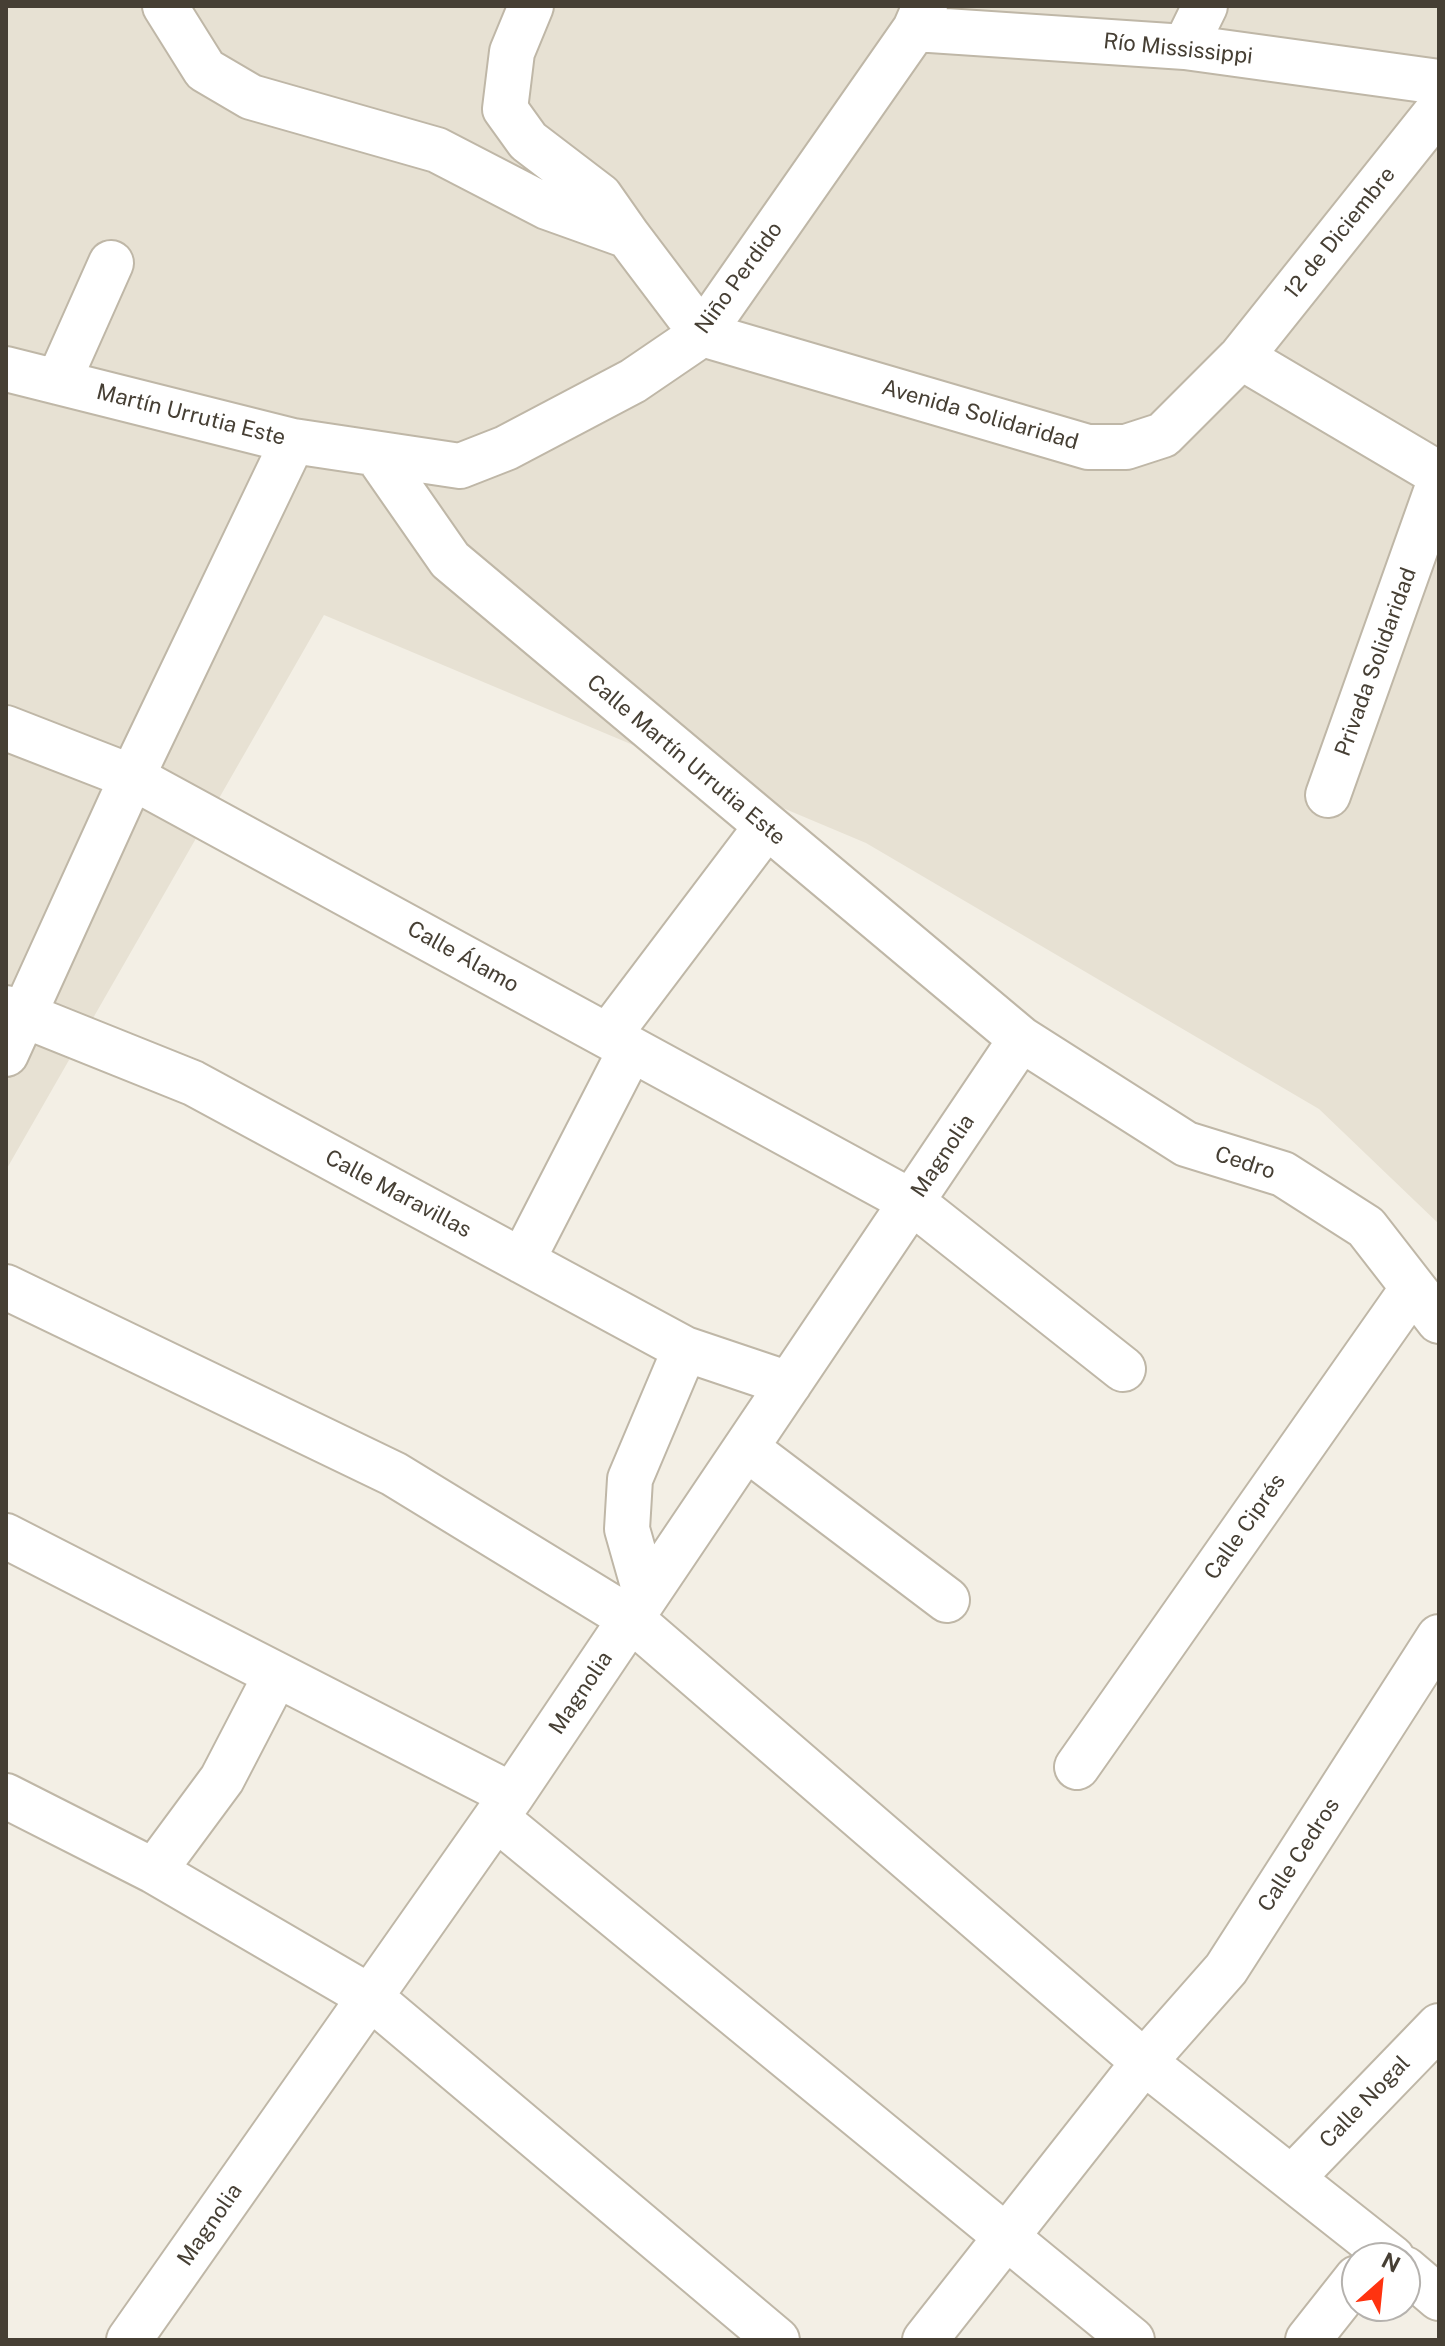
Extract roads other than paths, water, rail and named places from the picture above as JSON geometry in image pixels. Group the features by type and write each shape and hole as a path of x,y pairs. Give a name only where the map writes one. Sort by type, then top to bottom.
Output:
{"street":[{"path":"165,6 205,70 251,97 437,150 547,207 628,236"},
{"path":"531,6 512,52 505,109 528,141 600,196 702,334"},
{"path":"1185,47 1205,6"},
{"name":"Río Mississippi","path":"920,17 1185,47 1439,82"},
{"name":"Niño Perdido","path":"377,455 460,466 506,448 633,381 702,334 920,17"},
{"name":"12 de Diciembre","path":"1241,357 1439,109"},
{"path":"58,382 111,263"},
{"name":"Avenida Solidaridad","path":"702,334 1088,447 1126,447 1163,435 1241,357"},
{"path":"1241,357 1439,474"},
{"name":"Martín Urrutia Este","path":"6,369 293,441 377,455"},
{"path":"6,1054 16,1011 293,441"},
{"name":"Calle Martín Urrutia Este","path":"377,455 450,560 1021,1039"},
{"name":"Privada Solidaridad","path":"1328,795 1439,483"},
{"name":"Calle Álamo","path":"6,728 132,777 912,1202 1123,1369"},
{"path":"522,1261 620,1042 766,827"},
{"name":"Calle Maravillas","path":"16,1011 193,1083 685,1349 789,1384"},
{"name":"Magnolia","path":"129,2340 504,1806 1021,1039"},
{"name":"Cedro","path":"1021,1039 1186,1144 1283,1174 1366,1227 1439,1321"},
{"path":"6,1287 394,1474 638,1608 1144,2062 1292,2178 1360,2242"},
{"name":"Calle Ciprés","path":"1077,1767 1413,1288"},
{"path":"638,1608 627,1529 630,1479 685,1349"},
{"path":"746,1448 947,1600"},
{"path":"6,1536 276,1675 504,1806 1132,2340"},
{"name":"Calle Cedros","path":"925,2340 1144,2062 1226,1969 1439,1637"},
{"path":"154,1871 222,1779 276,1675"},
{"path":"6,1796 154,1871 370,1997 777,2340"},
{"name":"Calle Nogal","path":"1292,2178 1439,2026"},
{"path":"1421,2287 1439,2298"},
{"path":"1308,2340 1341,2305"}]}
